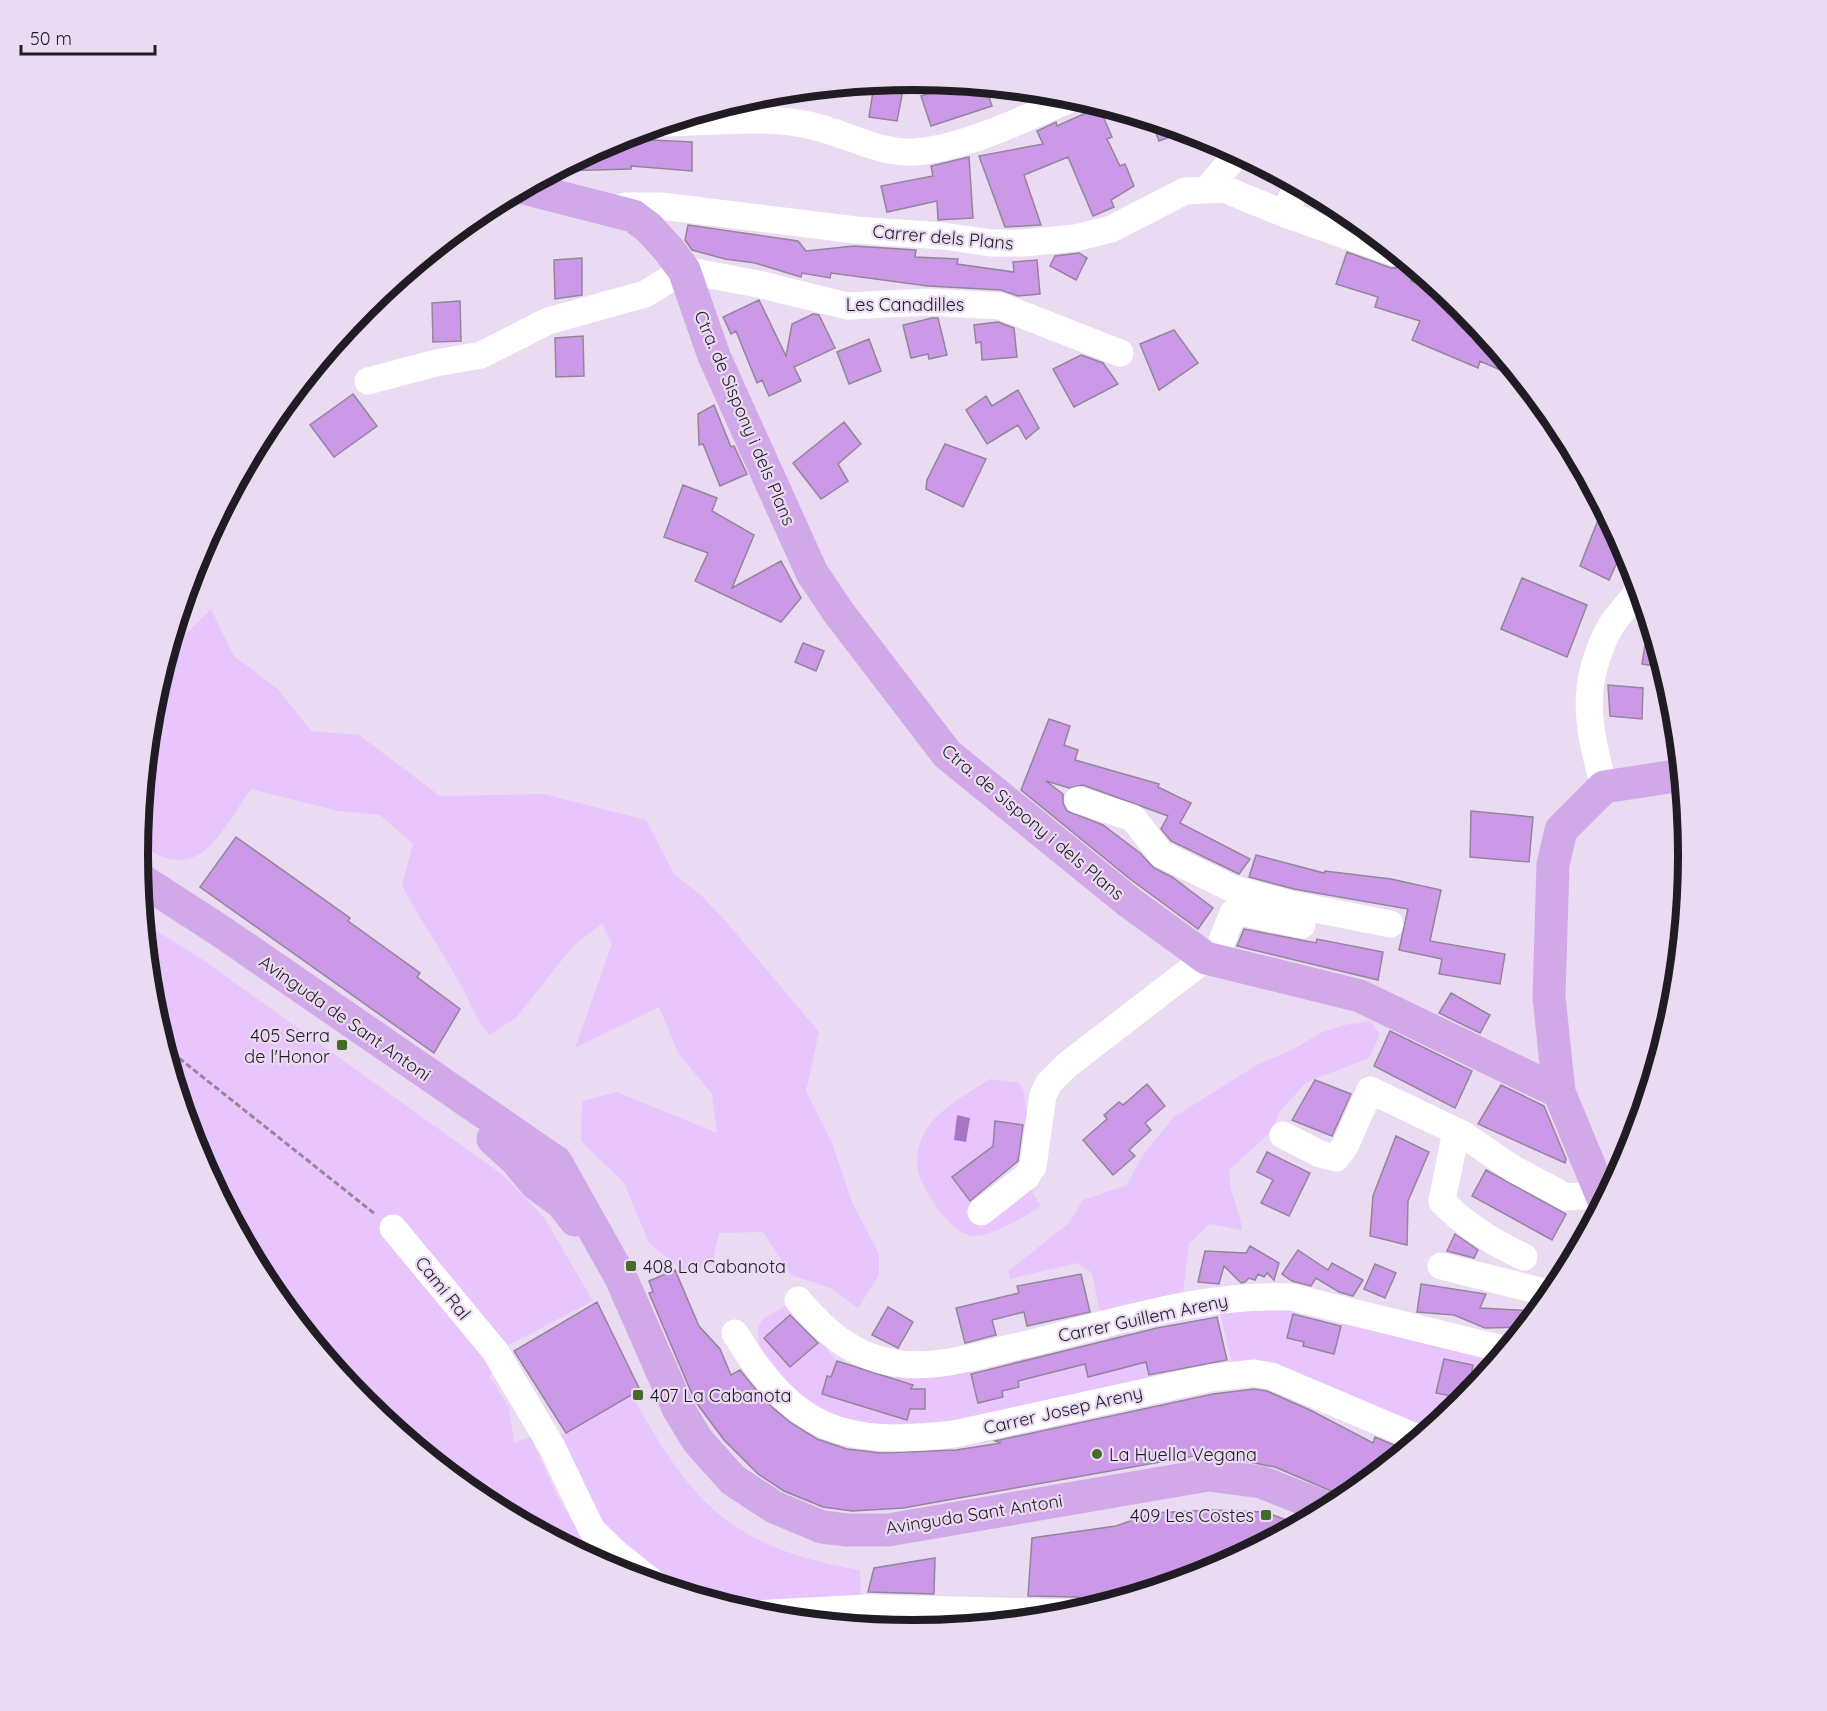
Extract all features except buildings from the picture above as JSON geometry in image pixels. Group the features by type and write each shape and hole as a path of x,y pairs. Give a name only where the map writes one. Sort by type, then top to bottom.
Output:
{"main road":[{"name":"Ctra. de Sispony i dels Plans","path":"535,191 633,216 649,228 684,270 714,356 813,573 839,613 947,754 1102,881 1206,957 1360,996 1559,1092"},
{"path":"1601,1192 1559,1092 1549,997 1553,864 1561,830 1604,786 1674,776"},
{"name":"Avinguda de Sant Antoni","path":"149,885 219,930 545,1172"},
{"name":"Avinguda de Sant Antoni","path":"150,900 269,979 461,1114 498,1143 545,1172"},
{"name":"Avinguda Sant Antoni","path":"545,1172 621,1278 678,1410 698,1441 733,1480 755,1497 791,1516 822,1527 848,1530 888,1530 1208,1475 1261,1482 1318,1505"},
{"name":"Avinguda Sant Antoni","path":"545,1172 562,1203 590,1240 609,1275 661,1401 694,1458 731,1496 785,1528 842,1543 907,1542 1168,1492 1208,1487 1254,1493 1306,1512"}],"street":[{"path":"695,122 770,120 813,126 872,146 914,152 956,143 1058,104"},
{"path":"1208,188 1232,160"},
{"name":"Carrer dels Plans","path":"616,213 625,206 661,206 856,230 943,236 991,243 1023,243 1075,238 1111,230 1185,191 1208,188 1224,189 1285,214 1378,247"},
{"path":"1285,214 1294,192"},
{"path":"368,381 436,363 481,355 548,321 645,294 684,270"},
{"name":"Les Canadilles","path":"684,270 758,284 847,306 928,303 1000,306 1120,353"},
{"path":"1604,786 1593,743 1587,697 1594,664 1610,627 1633,596"},
{"path":"981,1212 1027,1176 1033,1166 1043,1095 1049,1083 1067,1065 1206,957 1233,913 1241,912 1389,932 1230,888 1161,854 1133,818 1078,800"},
{"path":"1206,957 1230,888"},
{"path":"1283,1135 1320,1154 1336,1158 1345,1146 1370,1090 1456,1131 1512,1168 1566,1197 1598,1198"},
{"path":"1456,1131 1442,1201 1486,1237 1524,1257"},
{"name":"Cami Ral","path":"393,1228 495,1352 552,1447 592,1530 635,1568"},
{"path":"1441,1266 1542,1292"},
{"name":"Carrer Guillem Areny","path":"798,1300 834,1338 861,1354 894,1363 949,1362 1184,1306 1263,1296 1291,1297 1499,1348"},
{"name":"Carrer Josep Areny","path":"735,1333 760,1371 792,1404 824,1425 860,1437 921,1438 954,1434 1210,1378 1254,1372 1271,1376 1412,1436"},
{"path":"799,1612 867,1608 1027,1612"}],"path":[{"path":"174,1054 393,1228"}],"shaded area":[{"path":"211,609 234,656 278,689 311,731 359,735 440,796 544,794 646,820 674,874 703,897 729,925 819,1032 806,1091 832,1143 852,1202 879,1254 879,1275 858,1308 830,1288 791,1275 763,1232 719,1233 712,1265 688,1275 649,1243 624,1183 581,1141 582,1101 617,1092 717,1133 712,1094 678,1053 659,1007 575,1048 612,944 602,924 573,946 516,1018 489,1035 402,885 413,844 380,815 338,811 251,789 218,837 206,849 193,857 177,860 160,856 148,849 155,756 163,706 182,632 187,633"},
{"path":"152,928 203,960 503,1175 545,1219 593,1301 501,1349 490,1377 509,1407 514,1443 531,1437 555,1491 593,1550 531,1518 488,1492 447,1463 409,1431 372,1397 338,1360 306,1322 277,1281 227,1194 206,1148 189,1102 174,1054 163,1005"},
{"path":"1370,1021 1380,1034 1369,1058 1307,1082 1280,1111 1271,1132 1230,1169 1230,1185 1242,1230 1209,1224 1189,1244 1183,1295 1106,1315 1099,1309 1092,1273 1077,1263 1010,1279 1008,1271 1069,1223 1083,1200 1127,1185 1142,1156 1174,1117 1257,1065 1296,1048 1320,1033 1344,1025"},
{"path":"990,1079 1019,1083 1024,1091 1028,1125 995,1121 993,1146 952,1177 981,1217 1027,1184 1041,1206 1000,1229 975,1236 956,1228 938,1208 919,1175 917,1158 920,1143 931,1123 949,1106"},
{"path":"957,1115 970,1118 966,1142 954,1140"},
{"path":"788,1304 793,1311 791,1367 820,1341 837,1361 831,1377 826,1376 822,1394 907,1420 910,1409 925,1409 925,1389 911,1389 912,1384 895,1380 896,1376 970,1370 978,1403 1003,1397 1002,1391 1019,1387 1012,1359 1026,1356 1032,1378 1085,1364 1089,1377 1121,1369 1113,1356 1108,1335 1128,1331 1131,1345 1145,1358 1150,1383 978,1423 864,1425 830,1415 801,1397 760,1351 758,1327 763,1319"},
{"path":"1219,1309 1296,1310 1288,1338 1304,1342 1303,1346 1334,1354 1342,1323 1494,1354 1455,1397 1424,1425 1232,1364"},
{"path":"632,1395 675,1466 697,1493 721,1516 748,1534 779,1549 816,1561 860,1570 862,1619 764,1606 715,1595 622,1563 597,1525 555,1438"}],"place":[{"name":"405 Serra de l'Honor","path":"342,1045"},
{"name":"408 La Cabanota","path":"631,1266"},
{"name":"407 La Cabanota","path":"638,1395"},
{"name":"La Huella Vegana","path":"1097,1454"},
{"name":"409 Les Costes","path":"1266,1515"}]}
